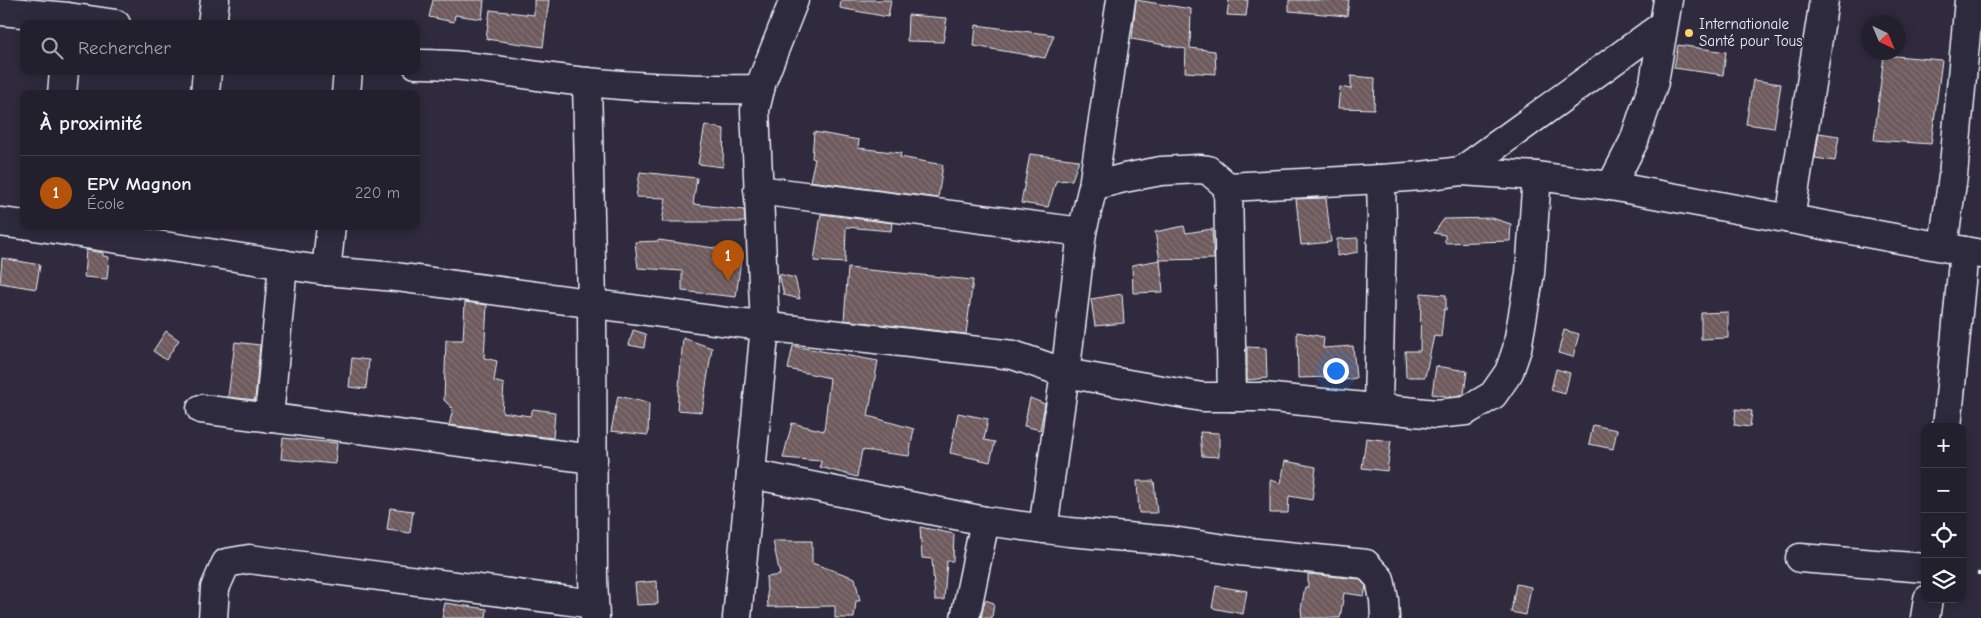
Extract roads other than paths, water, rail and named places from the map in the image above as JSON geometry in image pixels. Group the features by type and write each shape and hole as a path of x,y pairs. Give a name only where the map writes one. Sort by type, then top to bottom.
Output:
{"street":[{"path":"212,20 215,0"},
{"path":"738,618 765,326 755,110 760,89 794,0"},
{"path":"1043,529 1065,373 1082,232 1093,186 1121,0"},
{"path":"1790,219 1824,0"},
{"path":"1947,423 1963,251 1953,176 1969,0"},
{"path":"0,10 69,14 97,20"},
{"path":"1612,186 1634,141 1654,82 1665,13"},
{"path":"1461,171 1665,13"},
{"path":"420,64 441,64 587,82 703,90 760,89"},
{"path":"62,90 64,75"},
{"path":"205,90 206,75"},
{"path":"346,90 348,75"},
{"path":"213,618 215,588 226,563 249,560 595,611 592,304 587,82"},
{"path":"1093,186 1124,178 1161,172 1199,169 1208,170 1228,187 1381,179 1461,171 1537,176 1612,186 1963,251"},
{"path":"84,230 189,238 283,264 326,271 396,277 765,326 1013,355 1065,373 1202,397 1263,397 1436,414 1466,411 1493,395 1509,372 1517,348 1530,273 1537,176"},
{"path":"1378,408 1382,222 1381,179"},
{"path":"1228,187 1232,397"},
{"path":"758,190 1082,232"},
{"path":"0,222 20,224"},
{"path":"326,271 331,230"},
{"path":"269,418 283,264"},
{"path":"201,409 593,459"},
{"path":"751,474 985,521 1366,564 1380,579 1385,618"},
{"path":"965,618 985,521"},
{"path":"1800,558 1921,568"},
{"path":"1925,618 1927,603"}],"place":[{"name":"Internationale Santé pour Tous","path":"1689,33"},
{"name":"EPV Magnon","path":"728,281"}]}
